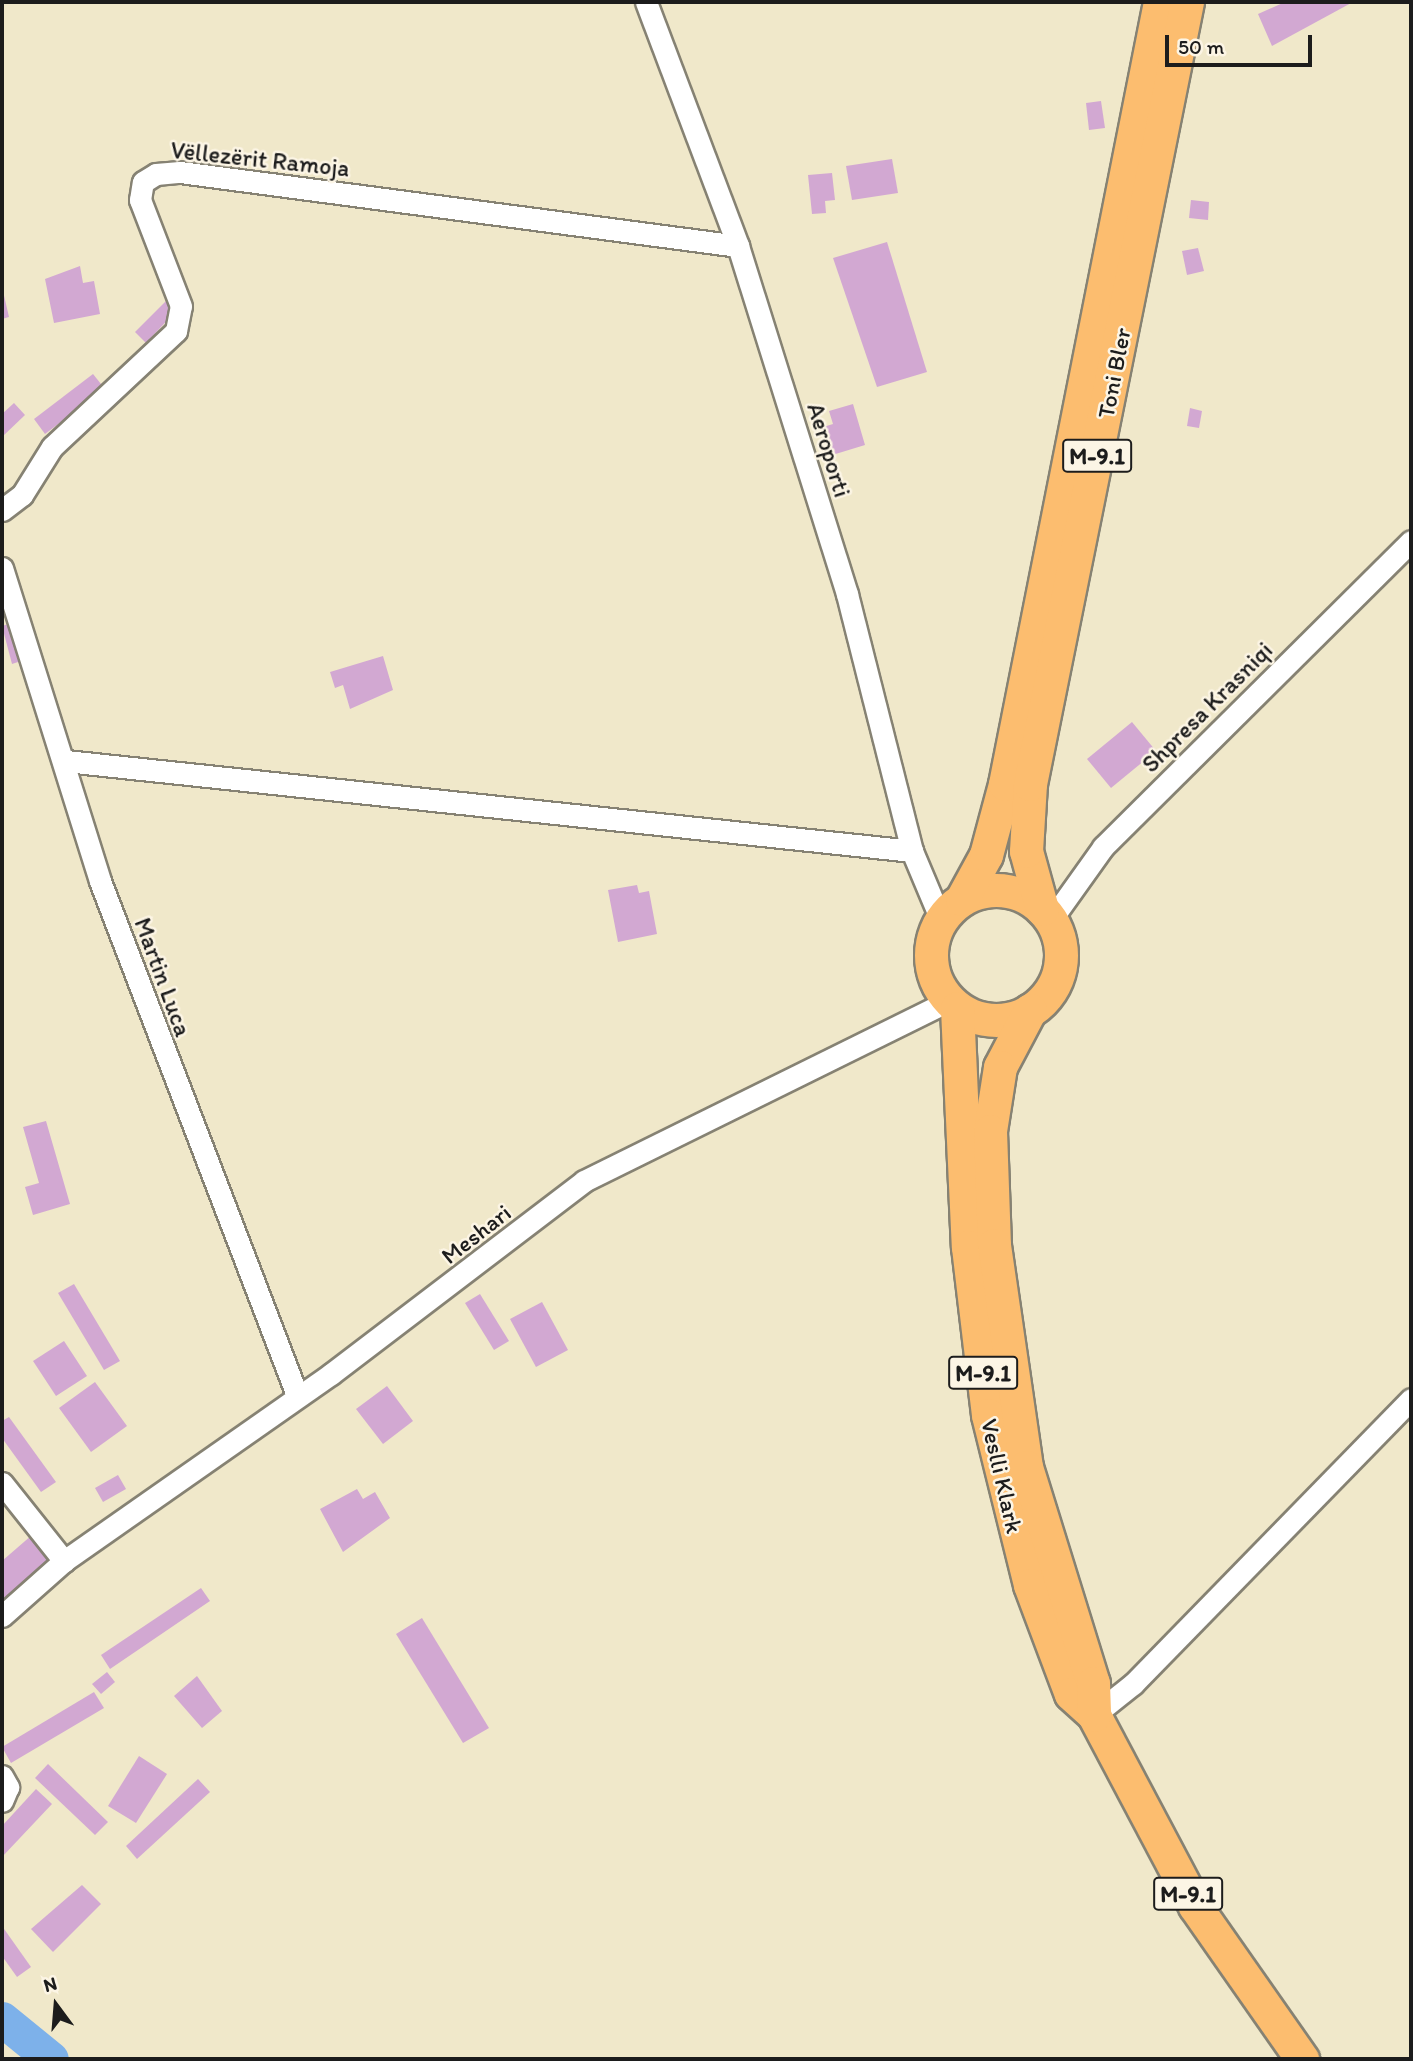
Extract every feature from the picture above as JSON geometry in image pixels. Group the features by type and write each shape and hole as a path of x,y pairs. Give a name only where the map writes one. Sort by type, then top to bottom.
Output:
{"main road":[{"name":"Toni Bler","path":"951,909 986,855 1005,784 1160,2"},
{"name":"Toni Bler","path":"1047,914 1026,851 1026,807 1187,2"},
{"path":"951,909 1004,890 1047,914"},
{"name":"M-9.1","path":"951,909 931,961 953,1004"},
{"name":"M-9.1","path":"1030,1010 1051,989 1061,962 1047,914"},
{"path":"953,1004 988,1019 1030,1010"},
{"name":"Veslli Klark","path":"953,1004 968,1247 998,1471 1071,1694 1094,1716 1195,1906 1302,2059"},
{"name":"Veslli Klark","path":"1030,1010 1000,1068 992,1119 994,1245 1026,1467 1093,1683 1094,1716"}],"street":[{"name":"Aeroporti","path":"646,2 738,246 846,594 912,851 951,909"},
{"name":"Vëllezërit Ramoja","path":"2,510 22,495 52,447 176,331 181,306 140,200 143,182 156,174 180,172 738,246"},
{"name":"Shpresa Krasniqi","path":"1047,914 1103,847 1411,541"},
{"name":"Martin Luca","path":"2,568 66,761 100,881 170,1074 297,1395"},
{"path":"66,761 912,851"},
{"name":"Meshari","path":"2,1616 64,1561 297,1395 584,1181 953,1004"},
{"path":"1094,1716 1133,1684 1411,1398"},
{"path":"2,1483 64,1561"},
{"path":"2,1776 8,1787 2,1801"}],"building":[{"path":"1285,2 1353,2 1272,46 1258,14"},
{"path":"1101,101 1105,128 1089,130 1086,103"},
{"path":"892,159 898,193 852,200 846,166"},
{"path":"832,173 835,200 825,201 826,213 812,214 808,175"},
{"path":"1191,200 1209,202 1208,220 1189,218"},
{"path":"887,242 927,372 877,387 833,258"},
{"path":"1198,248 1204,271 1187,275 1182,251"},
{"path":"80,266 83,283 94,281 100,314 54,323 45,279"},
{"path":"2,292 9,317 2,319"},
{"path":"167,300 177,310 146,343 135,332"},
{"path":"93,374 105,389 45,434 34,419"},
{"path":"14,403 25,415 2,437 2,414"},
{"path":"853,404 865,445 829,456 820,428 833,424 829,411"},
{"path":"1190,408 1202,411 1199,428 1187,426"},
{"path":"15,622 27,659 12,664 2,626"},
{"path":"383,656 393,690 350,709 343,685 335,688 330,672"},
{"path":"1132,722 1156,751 1111,788 1087,759"},
{"path":"637,885 639,893 649,891 657,934 618,942 608,890"},
{"path":"46,1121 70,1204 33,1215 25,1187 39,1183 23,1127"},
{"path":"74,1284 120,1361 104,1370 58,1293"},
{"path":"480,1294 509,1341 494,1350 465,1303"},
{"path":"542,1302 568,1350 536,1367 510,1319"},
{"path":"64,1341 87,1376 56,1396 33,1361"},
{"path":"95,1382 127,1426 91,1452 59,1408"},
{"path":"387,1386 413,1421 383,1444 356,1409"},
{"path":"9,1417 56,1482 41,1492 2,1438 2,1421"},
{"path":"118,1475 126,1489 103,1502 95,1488"},
{"path":"357,1489 363,1499 375,1492 390,1518 343,1552 320,1509"},
{"path":"32,1535 52,1559 2,1600 2,1561"},
{"path":"201,1588 210,1601 110,1669 101,1655"},
{"path":"422,1618 489,1728 463,1743 396,1634"},
{"path":"107,1672 115,1682 101,1694 92,1684"},
{"path":"197,1676 222,1711 202,1728 174,1696"},
{"path":"94,1692 104,1708 11,1763 2,1747"},
{"path":"139,1756 167,1774 136,1823 108,1806"},
{"path":"48,1764 108,1822 95,1835 35,1778"},
{"path":"198,1779 210,1792 137,1859 126,1846"},
{"path":"36,1789 52,1804 2,1857 2,1826"},
{"path":"82,1885 101,1904 53,1952 31,1929"},
{"path":"2,1926 31,1967 17,1977 2,1956"}],"waterway":[{"path":"2,2019 51,2059"}]}
